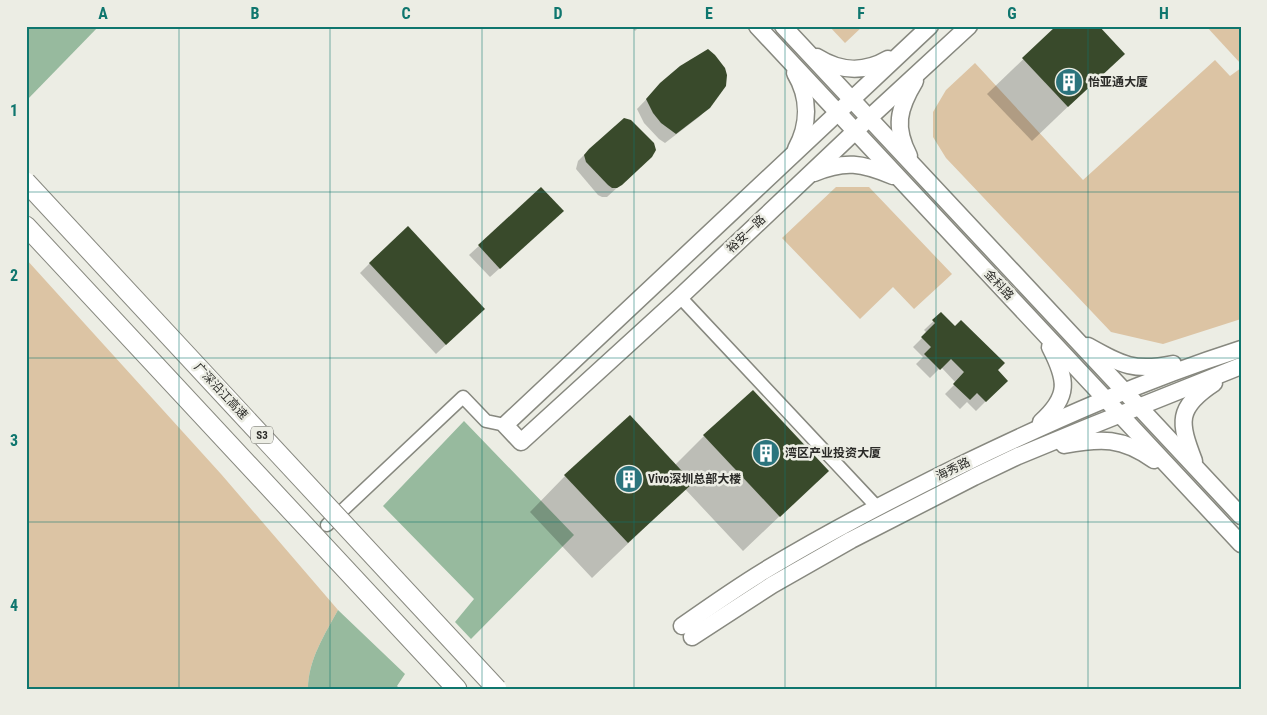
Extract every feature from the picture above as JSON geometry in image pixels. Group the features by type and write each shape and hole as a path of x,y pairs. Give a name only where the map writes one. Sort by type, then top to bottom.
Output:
{"highway":[{"name":"广深沿江高速","path":"26,182 498,689"},
{"name":"S3","path":"26,226 457,689"}],"main road":[{"name":"金科路","path":"757,26 1241,544"},
{"name":"金科路","path":"782,26 1241,516"},
{"name":"裕安一路","path":"930,26 505,425 521,442 680,297 868,118 969,26"},
{"path":"802,48 833,66 856,70 876,66 903,51"},
{"path":"787,58 803,88 807,109 801,140 791,158"},
{"path":"914,168 902,139 899,120 904,100 923,68"},
{"path":"807,176 834,166 852,164 868,166 899,179"},
{"path":"1031,431 1052,412 1061,399 1063,392 1059,365 1040,328"},
{"path":"1074,338 1122,364 1142,368 1234,352"},
{"name":"海秀路","path":"1234,352 1105,398 1031,431 877,507 764,571 687,631 851,540 1018,456 1240,367"},
{"path":"1197,470 1183,431 1184,414 1194,398 1240,367"},
{"path":"1018,456 1084,441 1107,440 1136,448 1178,477"}],"street":[{"path":"680,297 877,507"},
{"path":"327,525 463,396 486,421 505,425"}],"shaded area":[{"path":"26,26 99,26 26,101"},
{"path":"829,26 863,26 845,43"},
{"path":"1206,26 1241,26 1241,64"},
{"path":"1215,60 1230,76 1241,68 1241,319 1163,344 1111,332 946,158 933,137 933,112 946,90 975,63 1083,180"},
{"path":"836,187 869,187 952,274 914,309 893,287 860,319 782,238"},
{"path":"26,259 221,474 338,610 314,658 308,689 26,689"},
{"path":"464,421 574,535 471,639 455,622 474,599 383,506"},
{"path":"338,610 405,674 397,686 400,689 308,689 314,658"}],"building":[{"name":"怡亚通大厦","path":"1056,26 1099,26 1125,54 1068,107 1022,58"},
{"path":"708,49 725,68 727,75 726,86 710,108 676,134 661,123 646,99 660,83 680,66"},
{"path":"624,118 631,120 654,143 656,150 652,157 622,185 612,188 586,162 584,155"},
{"path":"541,187 564,211 500,269 478,245"},
{"path":"408,226 485,309 446,345 369,263"},
{"path":"941,312 955,326 961,320 1005,363 998,370 1008,381 986,402 977,393 970,400 953,384 964,372 951,359 940,370 924,354 931,347 921,337 935,323 932,320"},
{"name":"湾区产业投资大厦","path":"753,390 829,471 780,517 703,435"},
{"name":"Vivo深圳总部大楼","path":"630,415 693,483 628,543 564,475"}],"place":[{"name":"怡亚通大厦","path":"1069,82"},
{"name":"湾区产业投资大厦","path":"766,453"},
{"name":"Vivo深圳总部大楼","path":"629,479"}]}
